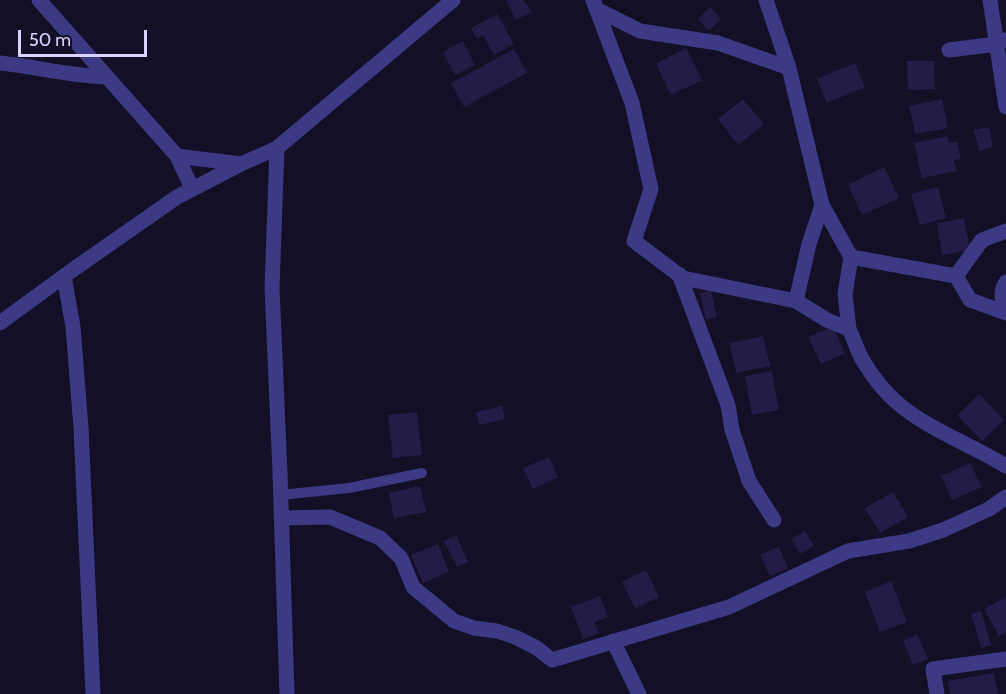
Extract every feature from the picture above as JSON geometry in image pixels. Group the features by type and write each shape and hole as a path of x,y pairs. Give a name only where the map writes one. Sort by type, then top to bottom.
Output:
{"street":[{"path":"39,0 177,156 192,188"},
{"path":"0,323 177,197 277,148 453,0"},
{"path":"766,0 789,68 822,205 851,257 845,294 849,329 861,358 899,405 1006,466"},
{"path":"990,0 1001,41 1006,107"},
{"path":"595,4 640,31 718,43 789,68"},
{"path":"595,4 632,103 651,189 634,241 683,278 796,301 827,320 849,329"},
{"path":"949,50 1001,41"},
{"path":"0,63 91,77 107,77"},
{"path":"277,148 272,288 285,609 286,694"},
{"path":"177,156 241,164"},
{"path":"796,301 809,244 822,205"},
{"path":"956,276 982,240 1006,231"},
{"path":"851,257 956,276 970,300 1006,313"},
{"path":"678,274 728,405 732,430 749,481 774,520"},
{"path":"64,276 73,327 81,428 93,694"},
{"path":"1006,282 1003,285 1002,298 1006,313"},
{"path":"281,518 330,517 380,538 401,558 413,587 454,621 515,637 537,648 552,660 729,607 848,551 909,541 943,530 989,509 1006,497"},
{"path":"613,641 639,694"},
{"path":"938,694 933,669 1006,659"}],"lane":[{"path":"280,495 349,488 422,473"}],"building":[{"path":"506,0 524,0 531,12 516,20"},
{"path":"710,7 721,19 709,31 698,19"},
{"path":"497,14 514,44 494,55 483,35 477,39 471,28"},
{"path":"463,41 475,65 455,75 443,52"},
{"path":"686,48 702,80 671,95 656,64"},
{"path":"514,49 527,73 464,107 451,83"},
{"path":"907,61 934,61 935,89 908,90"},
{"path":"855,63 865,87 827,103 817,79"},
{"path":"743,99 764,124 738,145 718,119"},
{"path":"942,99 948,128 915,134 909,106"},
{"path":"989,127 993,147 979,151 974,130"},
{"path":"947,136 949,143 957,142 961,159 954,160 957,171 922,178 914,143"},
{"path":"884,167 899,198 862,215 848,185"},
{"path":"938,187 946,218 920,225 911,194"},
{"path":"964,218 970,250 942,255 937,223"},
{"path":"711,291 717,317 706,320 700,293"},
{"path":"833,326 845,353 821,364 808,337"},
{"path":"763,336 770,366 736,373 730,343"},
{"path":"772,371 779,410 752,415 745,376"},
{"path":"979,394 1004,420 982,441 957,415"},
{"path":"502,406 505,419 479,425 476,412"},
{"path":"417,412 422,455 393,458 388,415"},
{"path":"549,457 558,477 533,489 523,468"},
{"path":"970,463 982,487 952,500 941,476"},
{"path":"420,486 426,512 394,518 389,493"},
{"path":"893,492 908,517 880,533 865,508"},
{"path":"805,531 814,546 800,554 791,539"},
{"path":"456,535 468,562 457,567 444,541"},
{"path":"438,544 449,572 423,583 411,555"},
{"path":"779,547 788,568 770,576 760,555"},
{"path":"646,570 659,597 635,609 622,582"},
{"path":"891,581 907,622 880,632 865,592"},
{"path":"600,596 608,617 594,622 599,633 583,639 571,607"},
{"path":"1006,597 1006,632 999,636 984,609"},
{"path":"981,611 991,645 981,648 971,614"},
{"path":"917,634 928,659 913,665 903,641"},
{"path":"994,673 998,694 950,694 948,681"}]}
